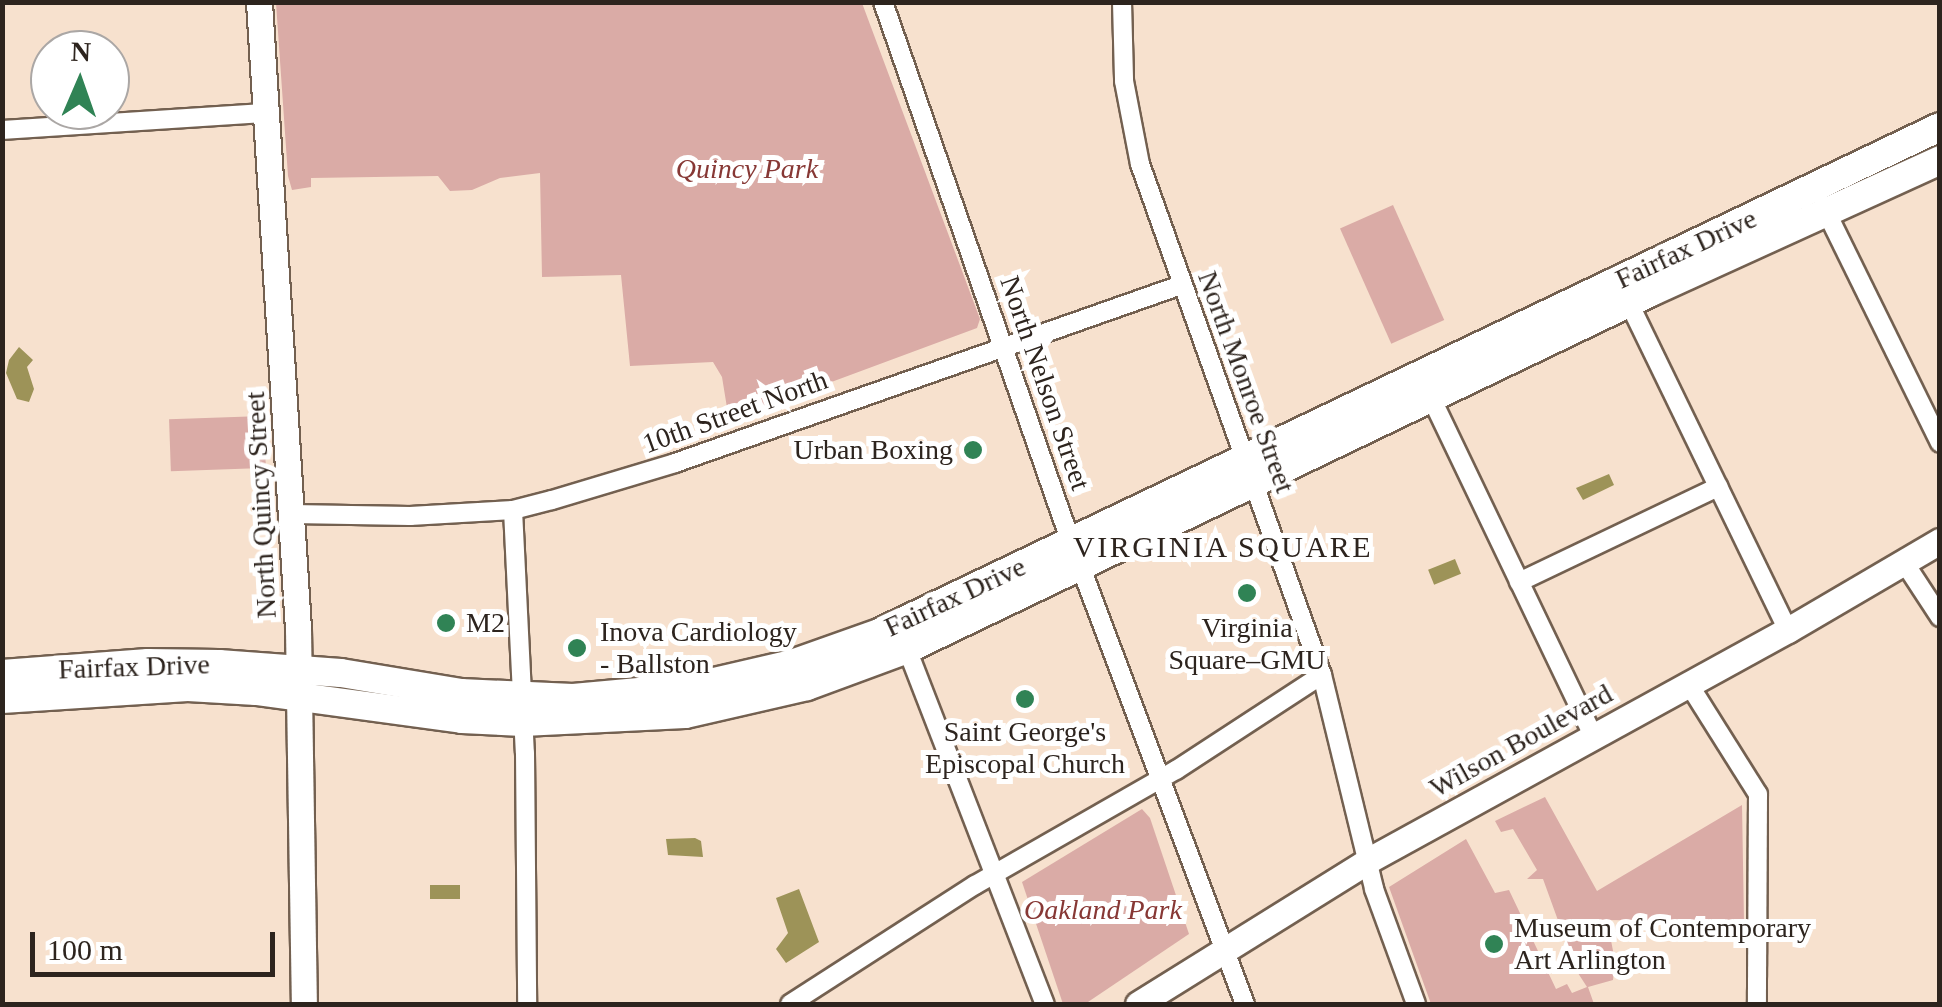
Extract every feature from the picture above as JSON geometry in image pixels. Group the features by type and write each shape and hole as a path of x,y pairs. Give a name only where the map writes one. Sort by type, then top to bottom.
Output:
{"main road":[{"name":"North Quincy Street","path":"259,2 300,683 304,1004"},
{"name":"Fairfax Drive","path":"1425,386 1629,303 1820,201 1940,127"},
{"name":"Fairfax Drive","path":"2,674 148,662 522,710 712,684 902,637 1820,201 1940,160"},
{"name":"Wilson Boulevard","path":"1138,1004 1220,949 1369,860 1788,630 1940,541"},
{"name":"Fairfax Drive","path":"2,699 300,683"}],"street":[{"name":"North Nelson Street","path":"883,2 1158,780 1220,949 1245,1004"},
{"name":"North Monroe Street","path":"1122,2 1124,80 1132,135 1181,285 1322,675 1374,889 1416,1004"},
{"path":"2,130 266,113"},
{"path":"1820,201 1940,443"},
{"name":"10th Street North","path":"292,514 410,516 513,510 659,468 1181,285"},
{"path":"1629,303 1788,630"},
{"path":"1425,386 1593,736"},
{"path":"1519,582 1718,487"},
{"path":"513,510 522,710 527,1004"},
{"path":"1904,562 1940,617"},
{"path":"902,637 1045,1004"},
{"path":"790,1004 975,885 995,877 1158,780 1322,675"},
{"path":"1688,683 1758,794 1757,1004"}],"green space":[{"name":"Quincy Park","path":"276,3 862,3 980,319 977,328 729,420 722,377 713,362 630,366 621,275 542,277 540,173 500,178 472,190 450,191 438,176 311,178 311,187 292,190"},
{"path":"1393,205 1444,320 1391,344 1340,229"},
{"path":"264,416 266,468 171,471 169,419"},
{"path":"1545,797 1597,891 1742,805 1744,922 1607,920 1615,961 1613,980 1588,987 1594,1004 1431,1004 1389,887 1466,839 1495,893 1509,890 1556,989 1567,984 1572,993 1587,987 1576,970 1543,879 1527,879 1537,870 1513,829 1501,832 1495,821"},
{"name":"Oakland Park","path":"1142,809 1150,818 1189,934 1085,1004 1063,1004 1022,882"}],"shaded area":[{"path":"19,347 33,360 27,367 34,389 29,402 17,399 6,373 9,360"},
{"path":"1609,474 1614,485 1583,500 1576,488"},
{"path":"1455,559 1461,574 1434,585 1428,570"},
{"path":"666,839 701,841 703,857 668,855"},
{"path":"430,885 460,885 460,899 430,899"},
{"path":"799,889 819,942 786,963 776,949 788,933 776,898"}],"place":[{"name":"Urban Boxing","path":"973,450"},
{"name":"Virginia Square–GMU","path":"1247,593"},
{"name":"M2","path":"446,623"},
{"name":"Inova Cardiology - Ballston","path":"577,648"},
{"name":"Saint George's Episcopal Church","path":"1025,699"},
{"name":"Museum of Contemporary Art Arlington","path":"1494,944"}],"district":[{"name":"VIRGINIA SQUARE","path":"1223,547"}]}
